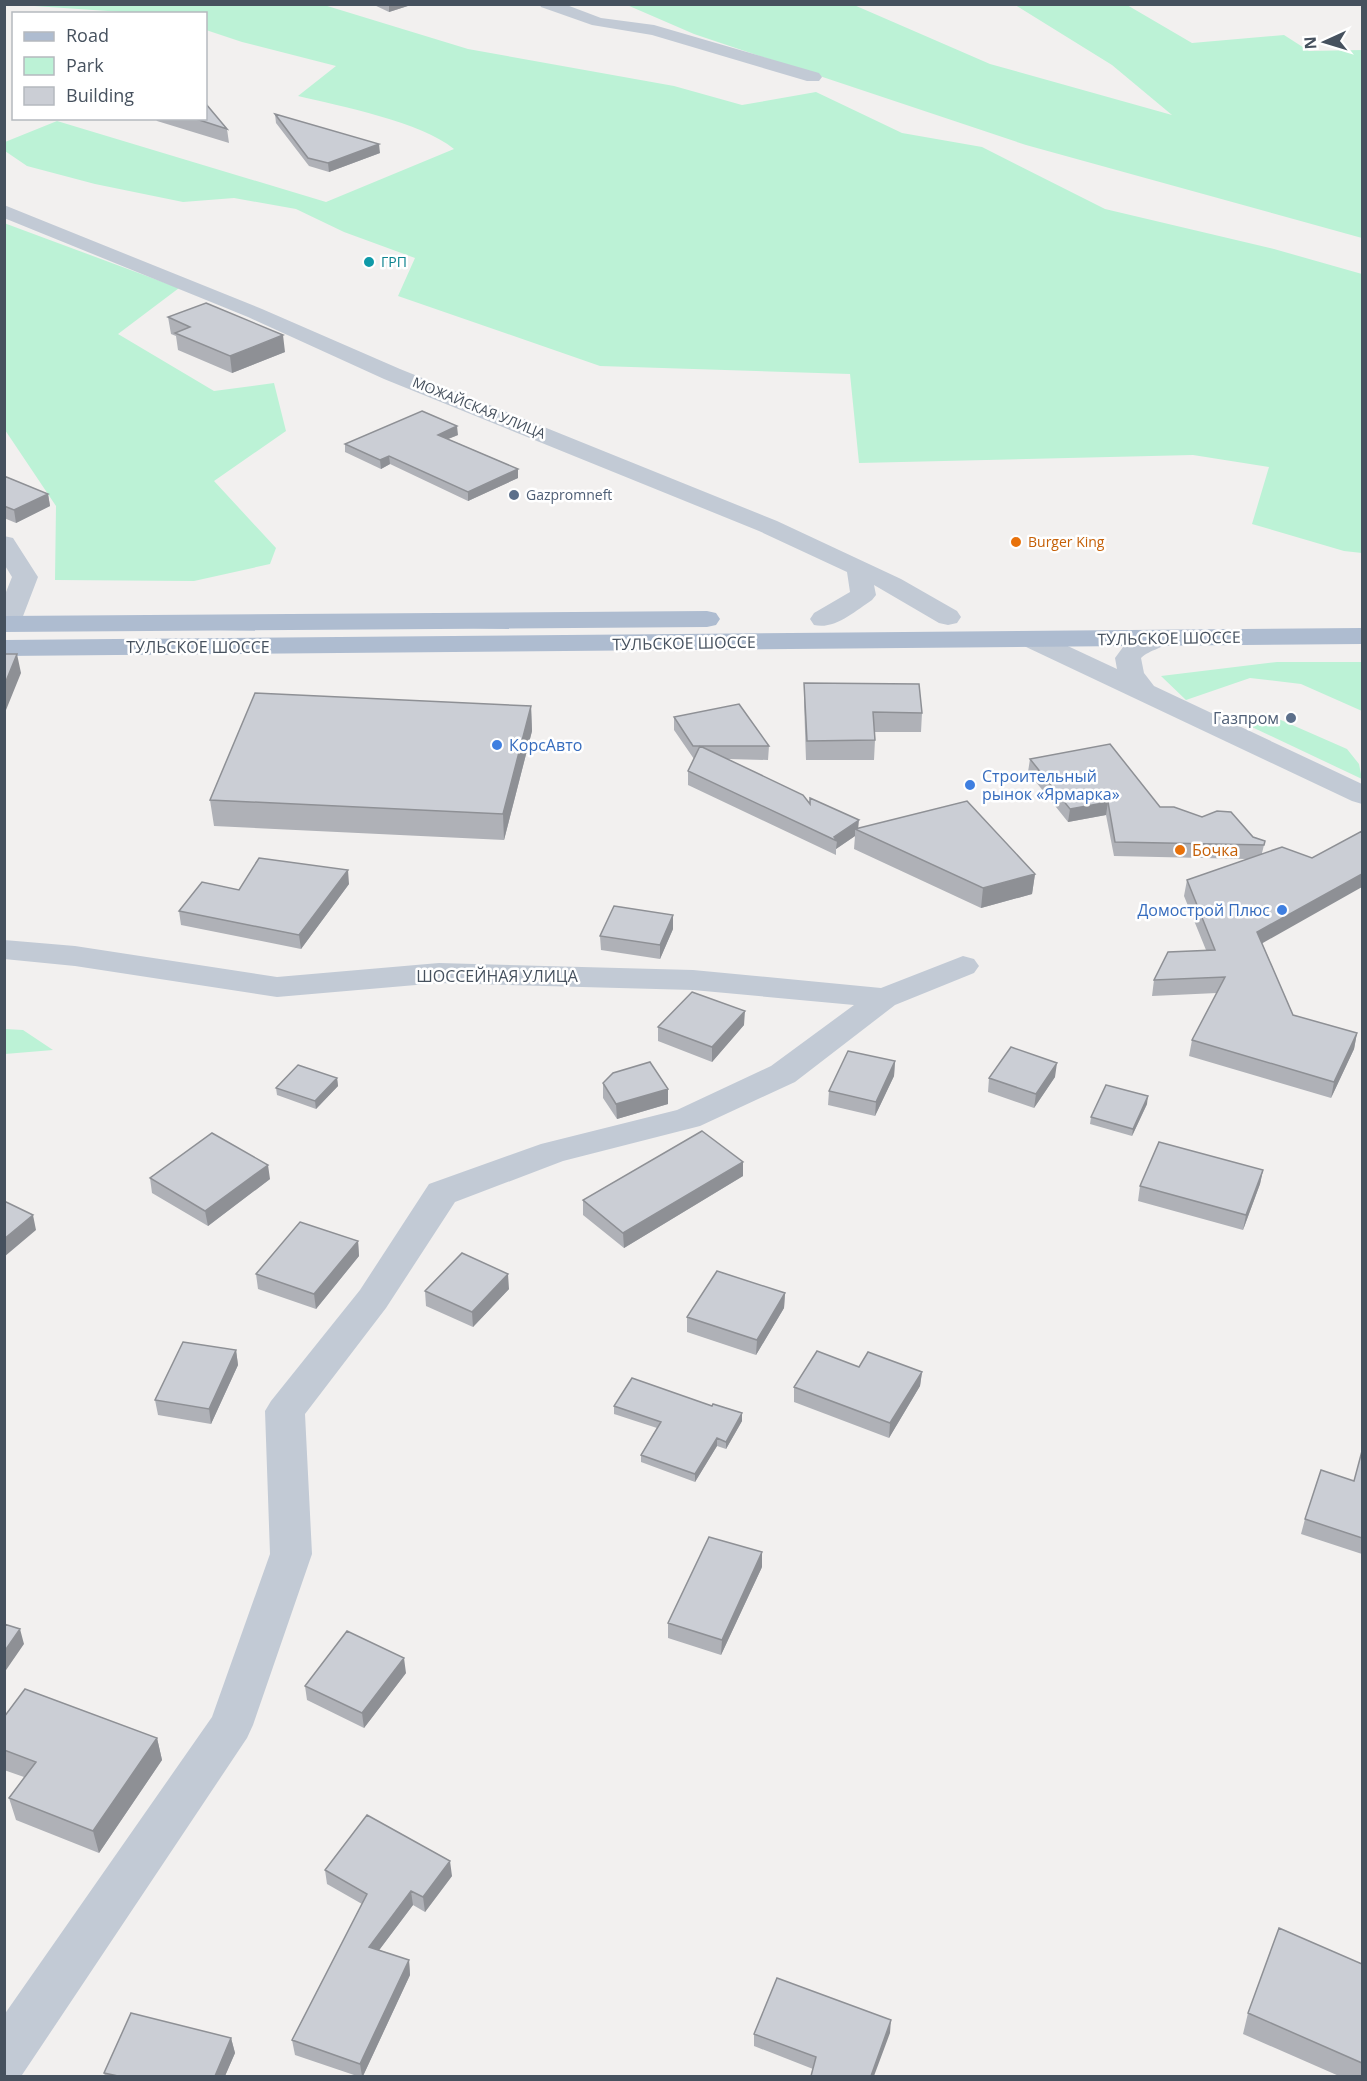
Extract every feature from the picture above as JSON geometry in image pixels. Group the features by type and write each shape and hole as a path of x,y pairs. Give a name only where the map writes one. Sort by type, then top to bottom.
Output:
{"main road":[{"name":"ТУЛЬСКОЕ ШОССЕ","path":"5,632 1362,613"},
{"name":"ТУЛЬСКОЕ ШОССЕ","path":"5,632 1033,640 1362,636"}],"street":[{"path":"547,4 598,22 654,30 813,77"},
{"name":"МОЖАЙСКАЯ УЛИЦА","path":"4,211 255,313 392,374 768,526 892,584 948,617"},
{"path":"4,543 25,577 5,632"},
{"path":"823,619 863,595 859,568"},
{"path":"1143,691 1131,673 1128,658 1135,649 1159,638"},
{"path":"1033,640 1362,795"},
{"name":"ШОССЕЙНАЯ УЛИЦА","path":"4,950 75,956 277,987 439,973 693,980 884,998"},
{"path":"4,2058 231,1725 291,1554 285,1411 373,1299 442,1193 553,1152 688,1118 783,1074 884,998 963,966"}],"green space":[{"path":"5,4 324,5 468,49 674,86 742,105 816,92 902,133 982,147 1105,209 1274,249 1362,274 1362,553 1344,551 1252,524 1269,467 1193,455 859,463 850,374 600,366 398,296 415,258 344,232 296,209 234,198 183,202 95,184 27,166 5,151 5,142 57,121 326,202 454,149 440,139 402,123 298,96 336,66 242,42 207,30 207,12 122,12"},
{"path":"627,5 854,5 990,64 1172,115 1112,65 1015,5 1127,5 1192,43 1284,35 1309,51 1362,50 1362,238 1026,145 694,34"},
{"path":"4,223 179,288 118,334 214,391 274,383 286,431 214,481 276,548 270,564 194,581 55,580 56,506 5,430"},
{"path":"1277,662 1362,662 1362,711 1301,684 1250,678 1186,700 1161,676"},
{"path":"1265,713 1347,749 1359,764 1362,779 1239,721"},
{"path":"5,1029 23,1030 53,1050 5,1054"}],"building":[{"path":"207,105 227,129 199,120 207,120"},
{"path":"275,114 379,144 328,163 308,158"},
{"path":"206,303 283,335 230,356 175,333 190,327 168,317"},
{"path":"422,411 457,426 438,435 518,469 468,492 389,456 380,460 345,444"},
{"path":"4,476 48,494 14,510 4,506"},
{"path":"4,654 17,654 4,686"},
{"path":"804,683 919,684 922,713 873,712 875,740 807,741"},
{"path":"255,693 531,706 503,814 210,800"},
{"path":"739,704 769,746 693,746 674,717"},
{"path":"1110,744 1160,807 1174,807 1202,817 1217,811 1231,812 1253,837 1265,841 1264,845 1115,842 1108,802 1070,809 1030,759"},
{"path":"700,746 803,795 810,804 810,798 859,820 834,837 837,841 688,771"},
{"path":"967,801 1035,874 983,888 855,829"},
{"path":"1362,831 1362,874 1257,932 1293,1015 1357,1033 1334,1082 1192,1040 1225,977 1154,980 1168,952 1215,950 1187,880 1282,847 1312,858"},
{"path":"259,858 348,870 299,935 179,911 202,882 239,890"},
{"path":"614,906 673,915 660,945 600,936"},
{"path":"692,992 745,1011 712,1047 658,1027"},
{"path":"1011,1047 1057,1063 1036,1094 989,1078"},
{"path":"848,1051 895,1061 876,1102 829,1091"},
{"path":"650,1062 668,1089 616,1104 603,1083 613,1073"},
{"path":"298,1065 337,1078 315,1101 276,1088"},
{"path":"1106,1085 1148,1096 1133,1129 1091,1117"},
{"path":"702,1131 743,1162 623,1233 583,1200"},
{"path":"212,1133 268,1165 205,1211 150,1178"},
{"path":"1159,1142 1263,1170 1246,1215 1140,1186"},
{"path":"4,1201 33,1215 4,1239"},
{"path":"300,1222 358,1241 314,1294 256,1274"},
{"path":"462,1253 508,1274 472,1312 425,1291"},
{"path":"717,1271 785,1293 757,1340 687,1317"},
{"path":"183,1342 236,1350 209,1409 155,1400"},
{"path":"817,1351 859,1367 868,1352 922,1372 890,1423 794,1387"},
{"path":"632,1378 712,1406 713,1404 742,1413 726,1442 717,1438 695,1474 641,1455 661,1422 614,1406"},
{"path":"1362,1451 1362,1538 1305,1519 1321,1470 1354,1481"},
{"path":"709,1537 762,1552 722,1640 668,1623"},
{"path":"4,1624 20,1629 4,1652"},
{"path":"347,1631 404,1658 362,1713 305,1686"},
{"path":"25,1689 157,1738 93,1831 9,1798 36,1762 4,1750 4,1717"},
{"path":"367,1815 450,1861 423,1897 411,1891 369,1947 409,1960 360,2064 292,2040 367,1894 325,1870"},
{"path":"1279,1928 1362,1964 1362,2063 1248,2013"},
{"path":"777,1978 891,2020 871,2076 811,2076 816,2057 754,2034"},
{"path":"131,2013 231,2038 215,2076 118,2076 104,2073"}],"place":[{"name":"ГРП","path":"369,262"},
{"name":"Gazpromneft","path":"514,495"},
{"name":"Burger King","path":"1016,542"},
{"name":"Газпром","path":"1291,718"},
{"name":"КорсАвто","path":"497,745"},
{"name":"Строительный рынок «Ярмарка»","path":"970,785"},
{"name":"Бочка","path":"1180,850"},
{"name":"Домострой Плюс","path":"1282,910"}]}
